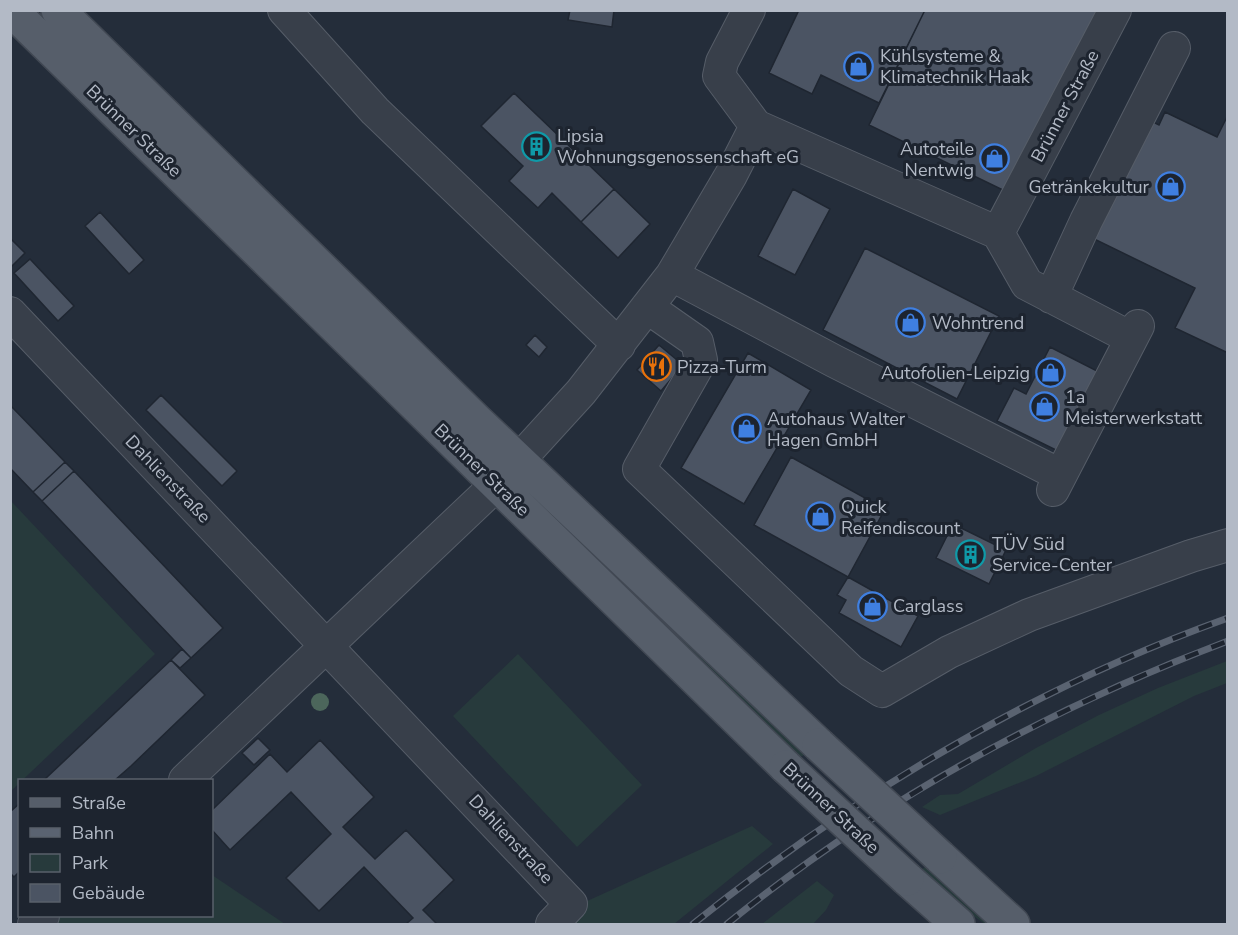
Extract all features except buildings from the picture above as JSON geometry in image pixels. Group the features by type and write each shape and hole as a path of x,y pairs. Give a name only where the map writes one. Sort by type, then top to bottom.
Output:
{"main road":[{"name":"Brünner Straße","path":"11,10 786,767 958,924"},
{"name":"Brünner Straße","path":"57,10 519,461 1012,924"}],"street":[{"path":"284,10 375,111 619,345"},
{"path":"672,275 1056,482 1135,332 1051,297 1027,284 998,233 756,126 719,76 722,62 749,10"},
{"name":"Brünner Straße","path":"998,233 1115,10"},
{"path":"1051,297 1086,221 1174,48"},
{"name":"Brünner Straße","path":"519,461 581,392 672,275 756,126"},
{"path":"697,342 722,301"},
{"path":"647,307 697,342 701,360 639,470 850,671 882,691 949,652 1029,615 1227,545"},
{"name":"Dahlienstraße","path":"10,312 326,645 562,914"},
{"path":"186,779 519,461"}],"green space":[{"path":"11,501 155,654 24,779 18,779 18,784 11,791"},
{"path":"576,532 809,752 797,759 571,537"},
{"path":"518,654 642,785 577,847 453,716"},
{"path":"1227,661 1227,683 1194,696 1036,776 940,815 922,807 940,795 958,794 1036,748 1099,715 1158,688"},
{"path":"752,826 773,844 674,924 571,924 585,902"},
{"path":"930,864 995,924 985,924 959,906 919,871"},
{"path":"213,876 285,924 34,924 42,917 213,917"},
{"path":"817,881 834,895 826,910 813,924 762,924"}],"railway":[{"path":"693,924 817,832 881,789 947,749 1084,677 1228,618"},
{"path":"727,924 843,838 966,763 1095,697 1228,641"}],"place":[{"name":"Kühlsysteme & Klimatechnik Haak","path":"859,66"},
{"name":"Lipsia Wohnungsgenossenschaft eG","path":"536,146"},
{"name":"Autoteile Nentwig","path":"995,159"},
{"name":"Getränkekultur","path":"1170,187"},
{"name":"Wohntrend","path":"911,323"},
{"name":"Pizza-Turm","path":"656,367"},
{"name":"Autofolien-Leipzig","path":"1051,373"},
{"name":"1a Meisterwerkstatt","path":"1044,407"},
{"name":"Autohaus Walter Hagen GmbH","path":"746,429"},
{"name":"Quick Reifendiscount","path":"820,517"},
{"name":"TÜV Süd Service-Center","path":"971,554"},
{"name":"Carglass","path":"872,606"}]}
